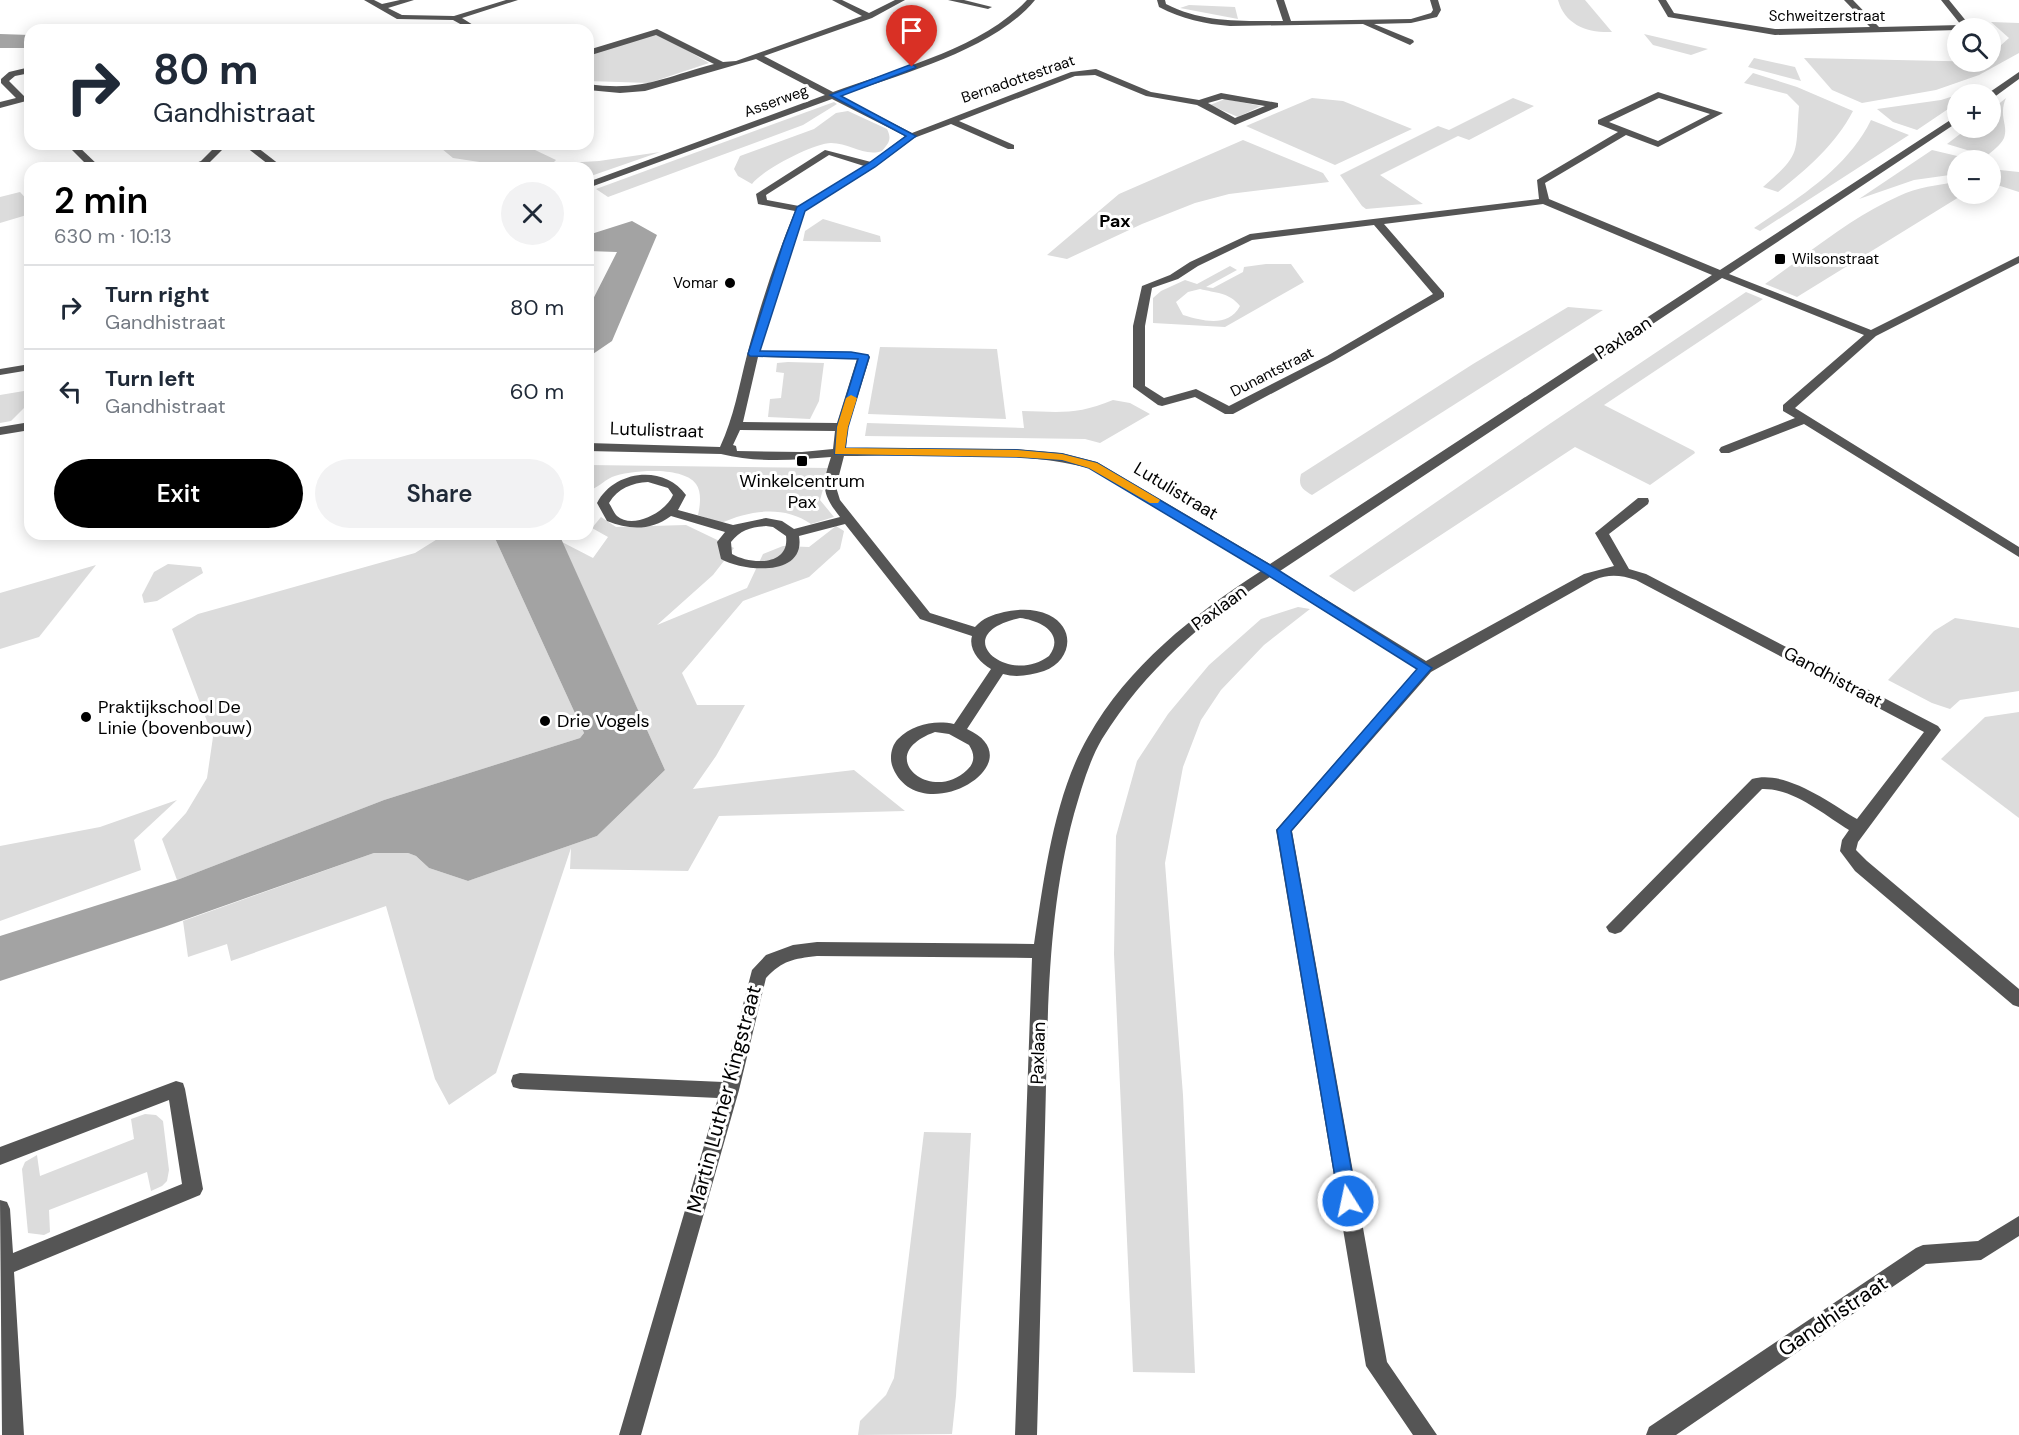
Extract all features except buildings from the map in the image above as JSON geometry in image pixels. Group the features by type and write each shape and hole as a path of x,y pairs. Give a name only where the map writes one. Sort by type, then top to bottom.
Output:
{"street":[{"path":"368,0 400,17 455,18 514,0"},
{"path":"381,8 410,0"},
{"path":"836,0 869,16"},
{"path":"594,87 625,90 650,87 720,64 737,63 759,57 869,16 901,0"},
{"path":"952,0 987,7"},
{"name":"Asserweg","path":"594,183 961,48 1023,10 1031,0"},
{"path":"1161,0 1162,5 1175,13 1212,22 1288,23 1424,19 1434,15 1437,10 1434,0"},
{"path":"1280,0 1288,23"},
{"name":"Schweitzerstraat","path":"1662,0 1671,15 1775,32 1966,27 1944,0"},
{"path":"1848,0 1878,30"},
{"path":"455,18 466,24"},
{"path":"1365,22 1410,42"},
{"path":"594,50 657,32 720,64"},
{"path":"759,57 911,136"},
{"path":"24,72 12,75 4,81 24,96"},
{"name":"Bernadottestraat","path":"801,209 872,165 911,136 1074,74 1096,72 1149,94 1200,103 1235,122 1275,105 1221,96 1200,103"},
{"path":"2001,88 2019,75"},
{"path":"1658,95 1718,113 1658,144 1624,132 1601,122 1658,95"},
{"path":"0,105 24,99"},
{"name":"Bernadottestraat","path":"950,120 1011,147"},
{"name":"Paxlaan","path":"1026,1435 1041,951 1057,848 1073,791 1094,739 1130,689 1169,645 1218,605 1947,125"},
{"path":"1544,201 1540,182 1624,132"},
{"path":"77,150 90,162"},
{"path":"205,162 217,150"},
{"path":"255,150 271,162"},
{"path":"842,427 736,426 753,354 787,244 801,209 762,202 761,194 828,152 872,165"},
{"name":"Dunantstraat","path":"1376,221 1440,295 1331,358 1229,411 1196,393 1162,402 1139,387 1139,326 1147,286 1174,277 1194,264 1250,237 1376,221 1544,201 1687,261 1722,273"},
{"path":"2019,259 1872,334 1786,408 2019,553"},
{"path":"1722,273 1872,334"},
{"path":"753,354 864,357 842,427 839,452 830,487 834,501 925,616 979,633"},
{"path":"0,372 24,368"},
{"path":"1725,450 1805,419"},
{"name":"Lutulistraat","path":"724,451 736,426"},
{"path":"0,431 24,427"},
{"name":"Lutulistraat","path":"594,447 724,451 740,455 802,456 839,452 1017,453 1062,457 1093,465 1271,571"},
{"path":"671,512 680,496 677,489 671,483 649,478 636,479 614,488 603,503 609,515 624,522 654,520 671,512 734,530"},
{"path":"1426,1435 1377,1366 1284,830 1426,668 1589,577 1608,570 1623,570 1602,533 1643,501"},
{"path":"792,534 847,519"},
{"path":"766,522 777,524 792,534 795,540 794,547 782,560 772,564 750,567 740,565 726,556 724,542 734,530 743,525 766,522"},
{"name":"Gandhistraat","path":"1623,570 1641,577 1933,730 1850,840 1848,851 1861,866 2019,1000"},
{"path":"1271,571 1426,668"},
{"path":"1020,613 1034,615 1056,627 1061,635 1063,644 1059,653 1052,662 1041,668 1027,671 999,668 980,653 977,643 979,633 995,618 1020,613"},
{"path":"958,730 999,668"},
{"path":"934,727 958,730 970,736 978,744 981,754 980,765 974,774 963,782 949,787 928,787 909,780 900,771 896,761 898,750 911,735 934,727"},
{"path":"1615,927 1758,783 1769,781 1786,786 1859,828"},
{"name":"Martin Luther Kingstraat","path":"630,1435 730,1090 758,975 772,960 793,952 817,949 1041,951"},
{"path":"520,1081 730,1090"},
{"path":"0,1156 176,1089 193,1189 3,1267"},
{"path":"0,1209 13,1435"},
{"name":"Gandhistraat","path":"1657,1435 1923,1256 1981,1250 2019,1225"}],"shaded area":[{"path":"1558,0 1585,0 1612,32 1594,31 1578,26 1566,16"},
{"path":"1189,5 1235,7 1238,19 1180,8"},
{"path":"2001,22 2019,23 2019,53 2001,63 2001,45 2009,38 2001,31"},
{"path":"657,33 709,63 649,83 594,81 594,52"},
{"path":"0,34 24,35 24,48 0,48"},
{"path":"1644,34 1708,49 1691,55 1653,45"},
{"path":"1754,58 1795,67 1801,81 1748,67"},
{"path":"1804,58 1947,61 1947,72 1984,72 1936,90 1862,103 1832,90"},
{"path":"1753,73 1797,87 1853,111 1829,145 1810,165 1778,192 1763,187 1785,167 1794,152 1799,106 1787,94 1744,83"},
{"path":"1312,98 1343,101 1412,129 1335,165 1246,126"},
{"path":"1513,98 1534,106 1469,140 1458,136 1380,175 1423,204 1366,209 1340,175 1438,126 1449,130"},
{"path":"1947,98 1947,110 1917,130 1893,122 1877,109"},
{"path":"2006,98 2003,110 2005,134 1994,150 1967,150 1947,144 1955,138 2001,138 2001,102"},
{"path":"1225,99 1261,106 1238,117 1210,105"},
{"path":"834,102 837,104 803,125 608,197 596,189"},
{"path":"848,111 887,129 889,141 882,151 869,152 838,144 823,144 801,152 777,165 752,184 738,176 734,169 740,156 814,129 836,113"},
{"path":"1871,120 1909,135 1760,231 1754,228 1804,194 1835,168 1861,137"},
{"path":"1243,140 1323,173 1329,182 1229,194 1195,203 1142,224 1067,259 1047,255 1119,194"},
{"path":"443,150 535,150 556,160 554,162 480,162 453,158"},
{"path":"1932,150 1947,154 1947,175 1914,180 1859,199"},
{"path":"660,152 594,175 594,162 582,162"},
{"path":"2001,170 2019,172 2019,192 2001,186"},
{"path":"1947,184 1948,204 1797,297 1765,284 1864,214 1913,190"},
{"path":"20,192 24,196 24,216 0,223 0,197"},
{"path":"823,219 880,236 881,242 803,241 805,231"},
{"path":"632,221 657,235 612,341 594,353 594,297 617,252 594,251 594,233"},
{"path":"1291,264 1304,282 1225,327 1153,323 1153,298 1161,291 1185,280 1197,284 1230,266 1237,270 1206,287 1213,288 1243,272 1244,267","holes":["1200,289 1231,298 1240,306 1229,318 1222,320 1207,321 1183,315 1176,302 1188,292"]},
{"path":"1746,292 1763,299 1604,405 1694,451 1695,453 1650,485 1575,447 1354,592 1329,576 1548,425"},
{"path":"1568,307 1603,310 1312,495 1302,487 1301,474 1473,364"},
{"path":"880,347 997,349 1006,419 868,414"},
{"path":"777,363 824,363 819,401 810,419 768,417 770,399 781,398 784,373 776,372"},
{"path":"24,391 24,408 11,421 0,423 0,395"},
{"path":"1113,400 1130,403 1150,414 1100,443 1085,439 865,436 867,423 1024,428 1022,411 1078,410"},
{"path":"594,465 829,468 820,500 834,517 811,524 790,514 767,511 744,515 721,523 698,515 700,503 696,484 680,474 669,472 644,471 621,475 612,477 595,488"},
{"path":"601,517 616,527 686,525 734,548 713,575 657,625 747,588 763,554 783,546 809,547 836,526 844,531 840,549 809,577 743,601 682,673 697,705 745,705 716,756 693,789 854,770 905,811 719,816 688,871 570,869 571,848 496,1073 449,1105 435,1079 386,906 231,961 227,944 188,957 183,921 374,853 408,853 416,856 429,868 468,881 597,836 665,770 562,542 593,558 608,537 594,529"},
{"path":"436,540 496,540 584,733 580,738 384,800 177,880 162,839 186,813 207,778 213,737 172,629 198,614 415,553"},
{"path":"496,540 562,540 665,770 597,836 468,881 429,868 416,856 408,853 374,853 164,927 0,981 0,936 177,880 384,800 580,738 584,733"},
{"path":"168,564 201,567 203,573 157,601 144,603 142,595 154,572"},
{"path":"96,565 39,637 0,649 0,593"},
{"path":"1298,607 1310,609 1264,645 1221,690 1201,720 1183,767 1165,863 1183,1095 1195,1373 1133,1372 1114,954 1116,836 1137,761 1168,714 1209,665 1261,619"},
{"path":"1955,618 2019,628 2019,691 1960,700 1950,709 1932,703 1888,680 1934,631"},
{"path":"2019,712 2019,818 1941,759 1985,717"},
{"path":"177,800 134,840 141,870 0,921 0,846 100,827"},
{"path":"145,1114 156,1115 163,1121 169,1170 167,1181 151,1191 147,1172 49,1210 50,1232 44,1235 28,1233 22,1169 25,1162 37,1155 40,1176 134,1139 131,1119"},
{"path":"924,1132 971,1133 952,1434 858,1435 860,1421 886,1395 894,1378"}],"slow traffic":[{"path":"851,398 842,427 839,452 1017,453 1062,457 1093,465 1154,500"}],"place":[{"name":"Wilsonstraat","path":"1780,259"},
{"name":"Vomar","path":"730,283"},
{"name":"Winkelcentrum Pax","path":"802,461"},
{"name":"Praktijkschool De Linie (bovenbouw)","path":"86,717"},
{"name":"Drie Vogels","path":"545,721"}],"district":[{"name":"Pax","path":"1115,221"}],"route":[{"path":"912,67 834,95 911,136 872,165 801,209 787,244 753,354 864,357 842,427 839,452 1017,453 1062,457 1093,465 1271,571 1426,668 1284,830 1348,1201"}]}
